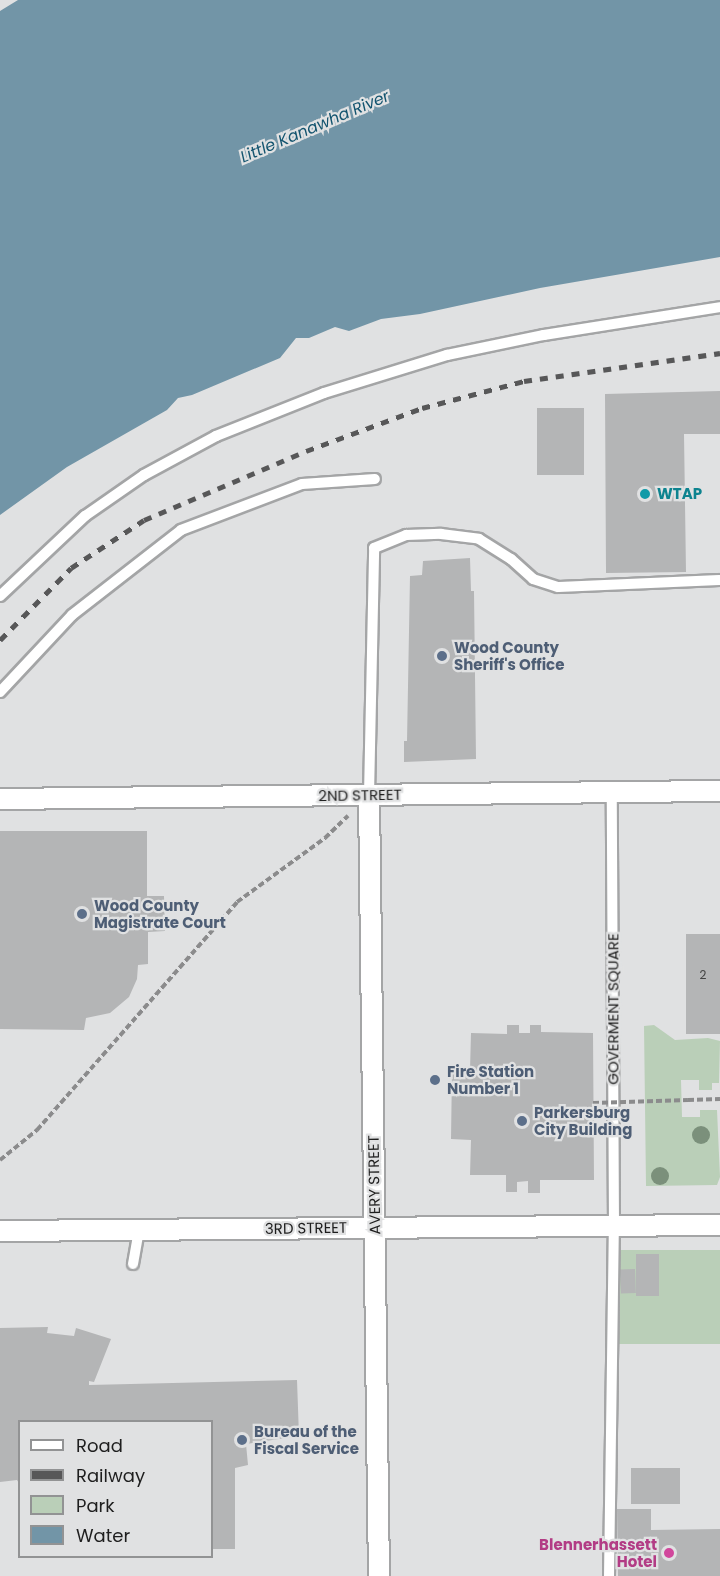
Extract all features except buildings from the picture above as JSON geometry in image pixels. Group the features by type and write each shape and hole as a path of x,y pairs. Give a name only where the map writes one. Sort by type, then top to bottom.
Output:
{"street":[{"name":"2ND STREET","path":"0,799 720,791"},
{"name":"AVERY STREET","path":"369,795 380,1576"},
{"name":"3RD STREET","path":"0,1231 720,1225"}],"lane":[{"path":"0,596 85,516 144,475 216,436 324,393 447,355 544,335 720,307"},
{"path":"0,692 72,615 181,530 302,484 375,479"},
{"path":"369,795 374,548 406,535 441,534 479,539 511,559 532,579 558,587 720,580"},
{"name":"GOVERMENT SQUARE","path":"609,1576 614,1226 612,792"},
{"path":"133,1264 139,1230"}],"path":[{"path":"0,1160 37,1130 237,902 325,838 369,795"},
{"path":"593,1103 720,1099"}],"green space":[{"path":"654,1025 675,1040 708,1038 720,1041 719,1083 712,1083 712,1090 699,1090 699,1080 681,1080 682,1117 700,1117 700,1110 717,1110 720,1177 717,1185 646,1186 644,1026"},
{"path":"619,1250 720,1250 720,1344 619,1344"}],"water":[{"name":"Little Kanawha River","path":"18,0 720,0 720,257 540,288 420,314 381,319 349,331 335,327 309,338 296,338 280,358 192,395 178,398 167,410 67,467 0,515 0,11"}],"railway":[{"path":"0,640 71,568 144,520 306,451 422,408 524,381 720,353"}],"place":[{"name":"WTAP","path":"645,494"},
{"name":"Wood County Sheriff's Office","path":"442,656"},
{"name":"Wood County Magistrate Court","path":"82,914"},
{"name":"Fire Station Number 1","path":"435,1080"},
{"name":"Parkersburg City Building","path":"522,1121"},
{"name":"Bureau of the Fiscal Service","path":"242,1440"},
{"name":"Blennerhassett Hotel","path":"669,1553"}]}
